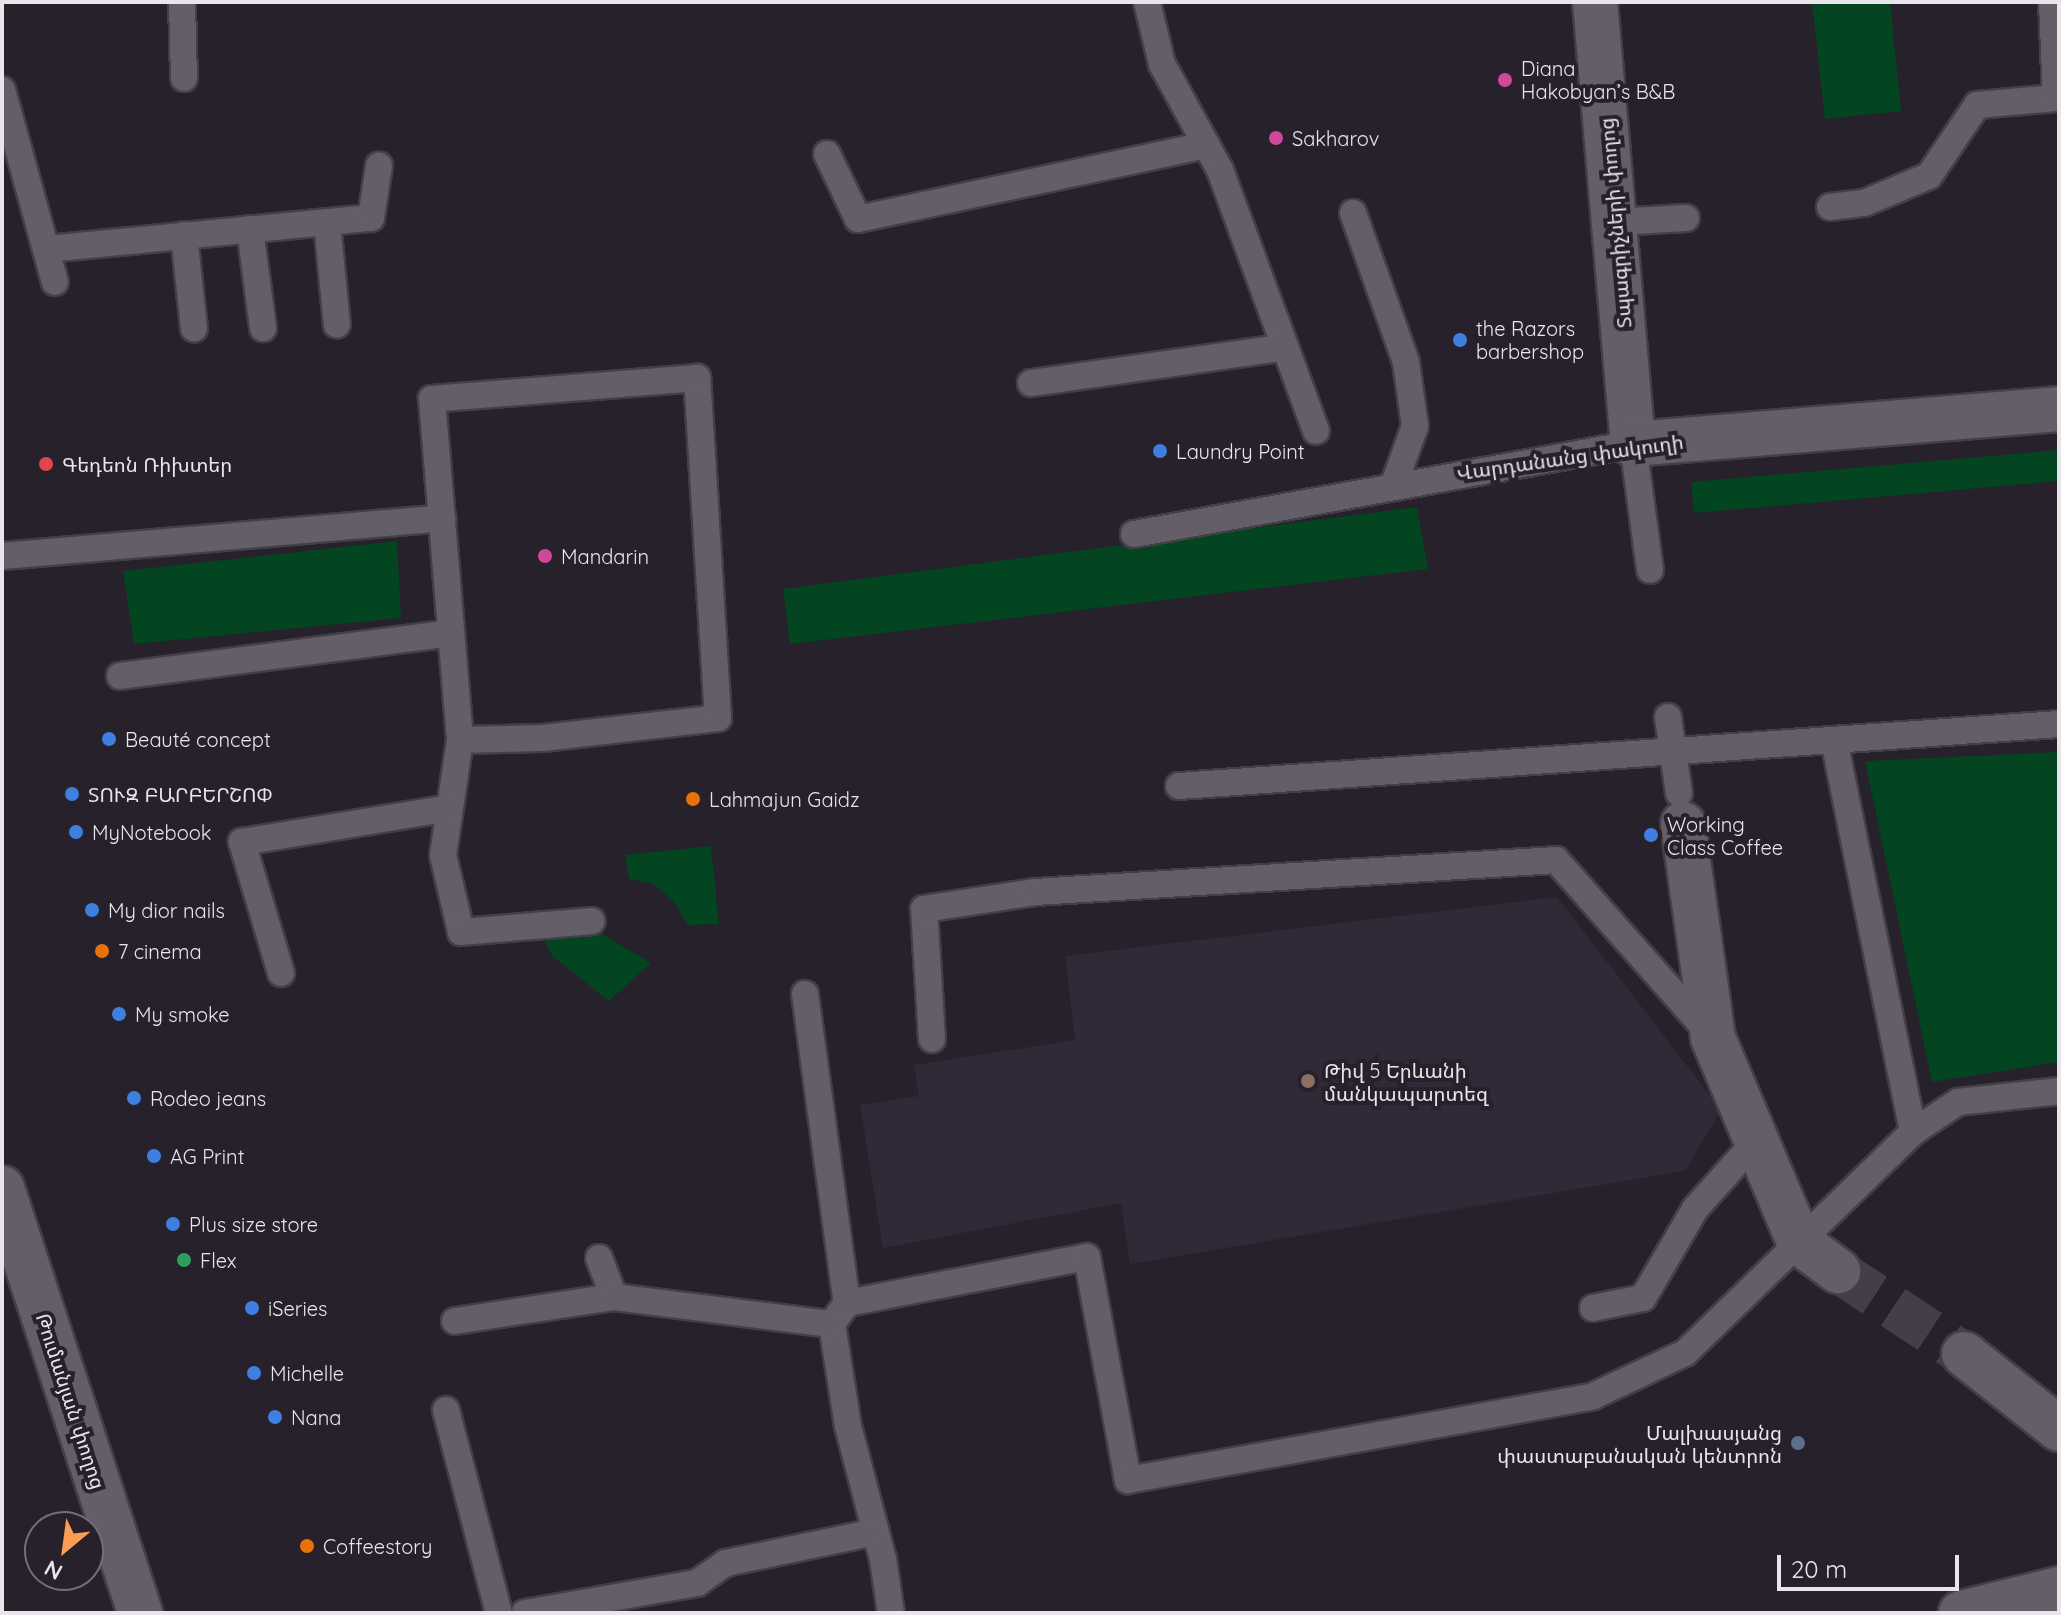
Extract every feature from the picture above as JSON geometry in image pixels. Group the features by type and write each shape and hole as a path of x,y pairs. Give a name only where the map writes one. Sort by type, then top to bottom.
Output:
{"street":[{"name":"Տպագրիչների փողոց","path":"1595,2 1633,444"},
{"name":"Վարդանանց փակուղի","path":"1633,444 2059,409"},
{"path":"1681,808 1713,1038 1799,1242 1838,1271"},
{"name":"Թումանյան փողոց","path":"6,1216 140,1613"},
{"path":"1964,1354 2059,1429"},
{"path":"1961,1613 2059,1589"}],"lane":[{"path":"182,2 184,78"},
{"path":"1147,2 1162,64 1220,170 1281,348 1316,431"},
{"path":"1830,207 1864,203 1929,176 1977,105 2058,98 2052,2"},
{"path":"2,90 55,282"},
{"path":"827,154 858,219 1206,145"},
{"path":"47,249 371,218 379,166"},
{"path":"1353,213 1406,362 1415,426 1394,484"},
{"path":"1615,222 1686,218"},
{"path":"327,222 337,325"},
{"path":"250,229 263,328"},
{"path":"184,235 194,328"},
{"path":"1031,383 1281,348"},
{"path":"460,740 543,738 718,718 697,378 432,399 460,740 443,855 461,932 592,921"},
{"path":"1633,444 1650,570"},
{"name":"Վարդանանց փակուղի","path":"1134,534 1394,484 1633,444"},
{"path":"2,556 442,518"},
{"path":"120,676 451,633"},
{"path":"1668,717 1681,808"},
{"path":"1179,786 2059,724"},
{"path":"1834,740 1913,1132"},
{"path":"281,973 242,842 449,808"},
{"path":"932,1039 924,909 1035,892 1556,860 1713,1038"},
{"path":"805,994 848,1426 876,1532 891,1613"},
{"path":"455,1321 614,1297 839,1313 1087,1257 1128,1480 1593,1396 1685,1353 1913,1132 1958,1102 2059,1091"},
{"path":"1593,1308 1643,1298 1695,1209 1756,1141"},
{"path":"599,1258 614,1297"},
{"path":"446,1410 499,1613"},
{"path":"525,1613 697,1583 726,1563 876,1532"}],"shaded area":[{"name":"Թիվ 5 Երևանի մանկապարտեզ","path":"1557,897 1721,1110 1685,1171 1130,1264 1121,1203 883,1248 860,1105 919,1096 914,1065 1075,1040 1065,956"}],"green space":[{"path":"1812,2 1890,2 1901,111 1825,119"},
{"path":"2059,450 2059,481 1694,513 1691,482"},
{"path":"1417,507 1428,569 790,644 783,589"},
{"path":"397,541 401,618 134,644 123,571"},
{"path":"2059,752 2059,1062 1932,1082 1865,761"},
{"path":"711,846 719,924 688,925 674,902 653,884 629,879 625,855"},
{"path":"591,927 651,963 609,1001 552,956 541,933"}],"tunnel":[{"path":"1838,1271 1964,1354"}],"place":[{"name":"Diana Hakobyan’s B&B","path":"1505,80"},
{"name":"Sakharov","path":"1276,138"},
{"name":"the Razors barbershop","path":"1460,340"},
{"name":"Laundry Point","path":"1160,451"},
{"name":"Գեդեոն Ռիխտեր","path":"46,464"},
{"name":"Mandarin","path":"545,556"},
{"name":"Beauté concept","path":"109,739"},
{"name":"ՏՈՒԶ ԲԱՐԲԵՐՇՈՓ","path":"72,794"},
{"name":"Lahmajun Gaidz","path":"693,799"},
{"name":"MyNotebook","path":"76,832"},
{"name":"Working Class Coffee","path":"1651,835"},
{"name":"My dior nails","path":"92,910"},
{"name":"7 cinema","path":"102,951"},
{"name":"My smoke","path":"119,1014"},
{"name":"Թիվ 5 Երևանի մանկապարտեզ","path":"1308,1081"},
{"name":"Rodeo jeans","path":"134,1098"},
{"name":"AG Print","path":"154,1156"},
{"name":"Plus size store","path":"173,1224"},
{"name":"Flex","path":"184,1260"},
{"name":"iSeries","path":"252,1308"},
{"name":"Michelle","path":"254,1373"},
{"name":"Nana","path":"275,1417"},
{"name":"Մալխասյանց փաստաբանական կենտրոն","path":"1798,1443"},
{"name":"Coffeestory","path":"307,1546"}]}
